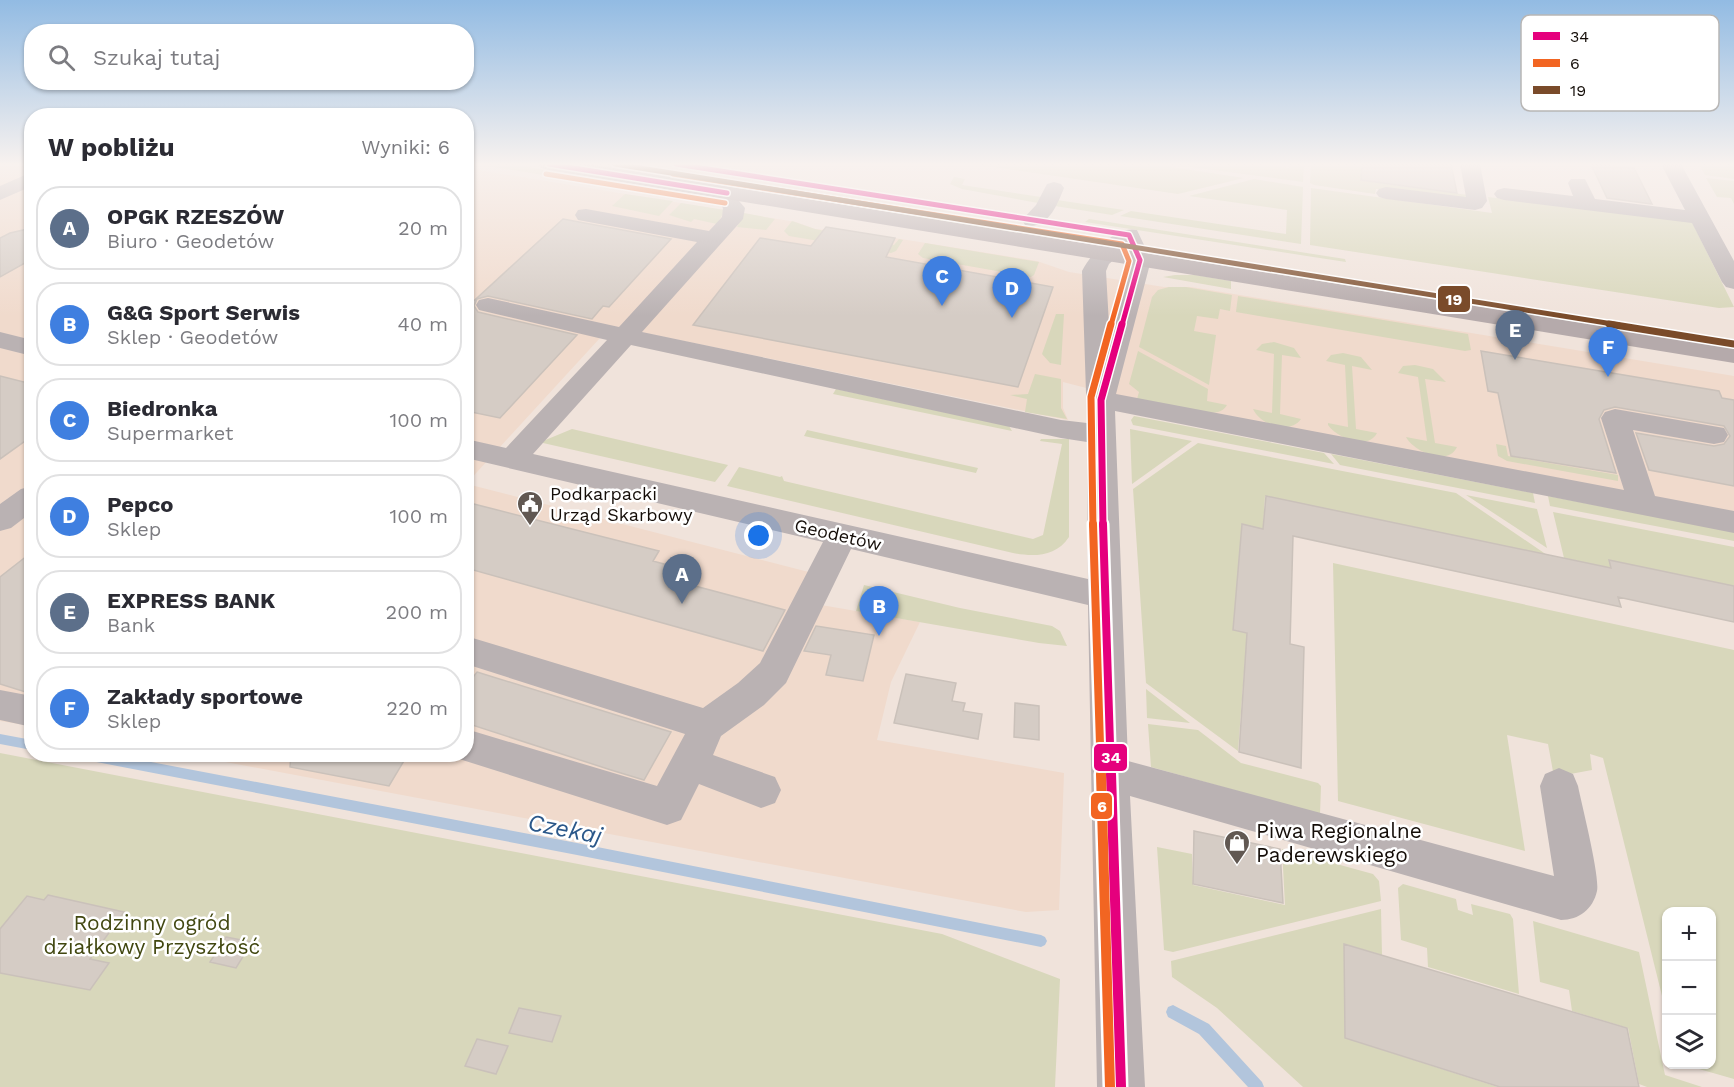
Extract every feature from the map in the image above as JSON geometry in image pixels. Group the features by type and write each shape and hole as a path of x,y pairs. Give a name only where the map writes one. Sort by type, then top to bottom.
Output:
{"main road":[{"path":"862,215 1734,355"},
{"path":"998,215 1734,333"}],"street":[{"path":"586,215 703,236 708,238 708,245"},
{"path":"513,458 732,219 733,215"},
{"path":"1032,220 1038,215"},
{"path":"1674,215 1700,218"},
{"path":"1698,215 1734,282"},
{"path":"1101,400 1140,260 1129,235 1099,261 1094,271 1101,400 1109,773 1120,1087"},
{"path":"488,305 667,346 1061,429 1100,434"},
{"path":"0,340 24,346"},
{"path":"1101,400 1734,522"},
{"path":"1643,504 1615,418 1714,435"},
{"name":"Geodetów","path":"474,450 1105,596"},
{"path":"0,520 24,502"},
{"path":"474,747 668,807 708,725 751,694 773,673 842,536"},
{"path":"474,652 708,725"},
{"path":"0,705 24,710"},
{"path":"690,763 761,790"},
{"path":"1109,773 1561,899 1569,899 1576,893 1577,886 1559,786"}],"shaded area":[{"path":"0,215 24,215 24,725 0,721"},
{"path":"474,215 752,215 796,222 815,229 864,233 1037,261 1069,272 1164,287 1191,287 1734,376 1734,515 1129,399 1063,382 1063,408 1068,420 611,326 474,475"},
{"path":"474,486 832,578 821,605 920,622 891,682 877,740 1064,773 1059,910 1026,912 225,762 474,762"}],"green space":[{"path":"669,215 722,215 717,224 694,219 691,222"},
{"path":"743,215 775,219 766,230 737,227"},
{"path":"901,215 959,215 1055,230 1052,239"},
{"path":"1156,215 1286,234 1287,215 1302,215 1301,244 1120,216"},
{"path":"1311,215 1633,215 1692,222 1734,307 1719,308 1310,245"},
{"path":"1089,219 1345,259 1346,262 1085,222"},
{"path":"792,221 815,229 894,245 899,239 903,240 896,251 891,253 789,236 784,231"},
{"path":"925,243 1039,262 1031,277 923,258 918,254"},
{"path":"1150,251 1734,344 1734,348 1147,253"},
{"path":"1195,275 1231,281 1231,289 1163,277"},
{"path":"1169,287 1186,287 1232,295 1230,311 1220,309 1218,319 1197,316 1194,331 1216,335 1209,385 1139,347 1152,297 1158,290"},
{"path":"1238,296 1468,334 1471,350 1465,351 1236,312"},
{"path":"1056,314 1064,314 1061,365 1050,363 1042,354"},
{"path":"1274,342 1294,348 1301,358 1282,355 1280,414 1301,419 1290,426 1283,427 1268,423 1262,420 1253,409 1272,413 1274,354 1256,350 1262,344"},
{"path":"1138,351 1208,389 1207,401 1227,405 1221,411 1206,413 1137,399 1139,392 1129,384"},
{"path":"1343,353 1361,357 1372,370 1352,366 1356,429 1377,433 1367,441 1352,441 1332,430 1328,425 1328,423 1348,427 1345,365 1326,361 1331,355"},
{"path":"1415,365 1433,369 1446,382 1425,379 1435,443 1457,447 1453,453 1446,456 1423,452 1406,437 1427,441 1418,377 1398,373 1403,366"},
{"path":"1035,374 1061,379 1061,408 1067,419 1025,412 1027,399 1010,395 1028,394"},
{"path":"836,389 1009,426 1012,431 833,394"},
{"path":"1134,416 1324,453 1334,464 1133,425 1131,420"},
{"path":"572,429 728,465 715,482 543,443 543,441"},
{"path":"1130,429 1192,441 1132,484"},
{"path":"807,430 978,468 976,473 804,436"},
{"path":"1041,439 1069,439 1069,537 1064,544 1044,554 1013,553 727,486 739,467 782,476 784,481 1033,539 1043,535 1062,444 1040,441"},
{"path":"1198,443 1456,493 1547,555 1265,496 1263,529 1242,525 1233,630 1247,633 1238,751 1146,683 1133,489"},
{"path":"1496,444 1506,446 1508,456 1618,475 1618,481 1507,461 1498,456"},
{"path":"1331,454 1533,493 1535,503 1340,465"},
{"path":"1466,495 1537,509 1547,548"},
{"path":"1548,496 1734,532 1734,541 1550,506"},
{"path":"1553,512 1734,547 1734,586 1609,560 1611,568 1564,558"},
{"path":"1333,563 1734,650 1734,1079 1699,1069 1716,1069 1716,907 1662,907 1662,996 1603,758 1590,754 1592,770 1554,777 1548,744 1507,735 1525,851 1338,801"},
{"path":"864,585 960,608 1052,626 1060,631 1067,646 856,611"},
{"path":"1146,689 1190,723 1147,718"},
{"path":"1148,724 1198,730 1241,763 1318,783 1321,786 1320,814 1151,767"},
{"name":"Rodzinny ogród działkowy Przyszłość","path":"0,753 24,758 24,762 47,762 942,934 1060,979 1055,1087 0,1087"},
{"path":"1157,847 1192,854 1193,885 1285,905 1282,849 1373,874 1379,881 1381,901 1173,952 1164,950"},
{"path":"1403,884 1456,899 1458,910 1473,915 1471,904 1510,914 1513,919 1519,994 1428,967 1427,948 1401,940 1398,888"},
{"path":"1381,909 1382,955 1344,944 1345,1038 1498,1087 1303,1087 1217,1008 1172,977 1171,961"},
{"path":"1533,921 1639,952 1662,1069 1665,1075 1702,1087 1647,1087 1639,1084 1628,1028 1572,1011 1569,990 1540,982"}],"building":[{"path":"563,219 671,239 609,307 603,306 592,319 488,296 477,299 474,306 474,301"},
{"path":"826,227 895,238 886,257 1053,287 1018,387 693,325 760,238 811,246"},
{"path":"24,230 24,264 0,277 0,238"},
{"path":"474,306 478,312 577,335 500,418 474,413"},
{"path":"1481,351 1719,391 1722,398 1734,400 1734,486 1649,470 1636,433 1714,446 1724,444 1730,436 1724,426 1615,407 1604,410 1599,419 1616,473 1511,456 1498,393 1488,391"},
{"path":"0,376 24,382 24,442 0,459"},
{"path":"1266,496 1611,568 1609,560 1734,586 1734,622 1618,597 1621,607 1293,536 1290,644 1304,647 1301,768 1239,752 1247,633 1233,630 1242,524 1263,529"},
{"path":"474,504 659,551 653,561 686,570 680,582 785,610 763,651 474,570"},
{"path":"24,558 24,692 0,684 0,577"},
{"path":"816,626 874,635 863,681 826,675 831,655 804,651"},
{"path":"477,672 671,732 644,780 474,726 474,676"},
{"path":"906,674 956,683 952,701 965,703 963,711 982,714 978,739 894,723"},
{"path":"1015,703 1039,706 1039,740 1014,737"},
{"path":"290,762 403,762 389,786 290,767"},
{"name":"Piwa Regionalne Paderewskiego","path":"1194,831 1280,849 1283,903 1193,884"},
{"path":"48,895 124,912 90,959 109,963 90,990 0,973 0,929 27,896 44,900"},
{"path":"226,937 252,942 236,968 210,962"},
{"path":"1344,944 1627,1028 1639,1087 1500,1087 1345,1038"},
{"path":"519,1008 561,1016 552,1042 509,1033"},
{"path":"477,1039 508,1046 496,1074 465,1066"}],"waterway":[{"name":"Czekaj","path":"0,739 24,744"},
{"name":"Czekaj","path":"123,762 1041,941"},
{"name":"Czekaj","path":"1173,1012 1204,1029 1257,1087"}],"transit line":[{"name":"19","path":"930,215 1734,344"},
{"name":"6","path":"934,215 1122,244 1129,261 1091,397 1090,419 1110,1087"},
{"name":"34","path":"1000,215 1129,235 1140,260 1101,400 1100,420 1121,1087"}],"place":[{"name":"Biedronka","path":"942,306"},
{"name":"Pepco","path":"1012,318"},
{"name":"EXPRESS BANK","path":"1515,360"},
{"name":"Zakłady sportowe","path":"1608,377"},
{"name":"Podkarpacki Urząd Skarbowy","path":"530,527"},
{"name":"OPGK RZESZÓW","path":"682,604"},
{"name":"G&G Sport Serwis","path":"879,636"},
{"name":"Piwa Regionalne Paderewskiego","path":"1237,866"}]}
